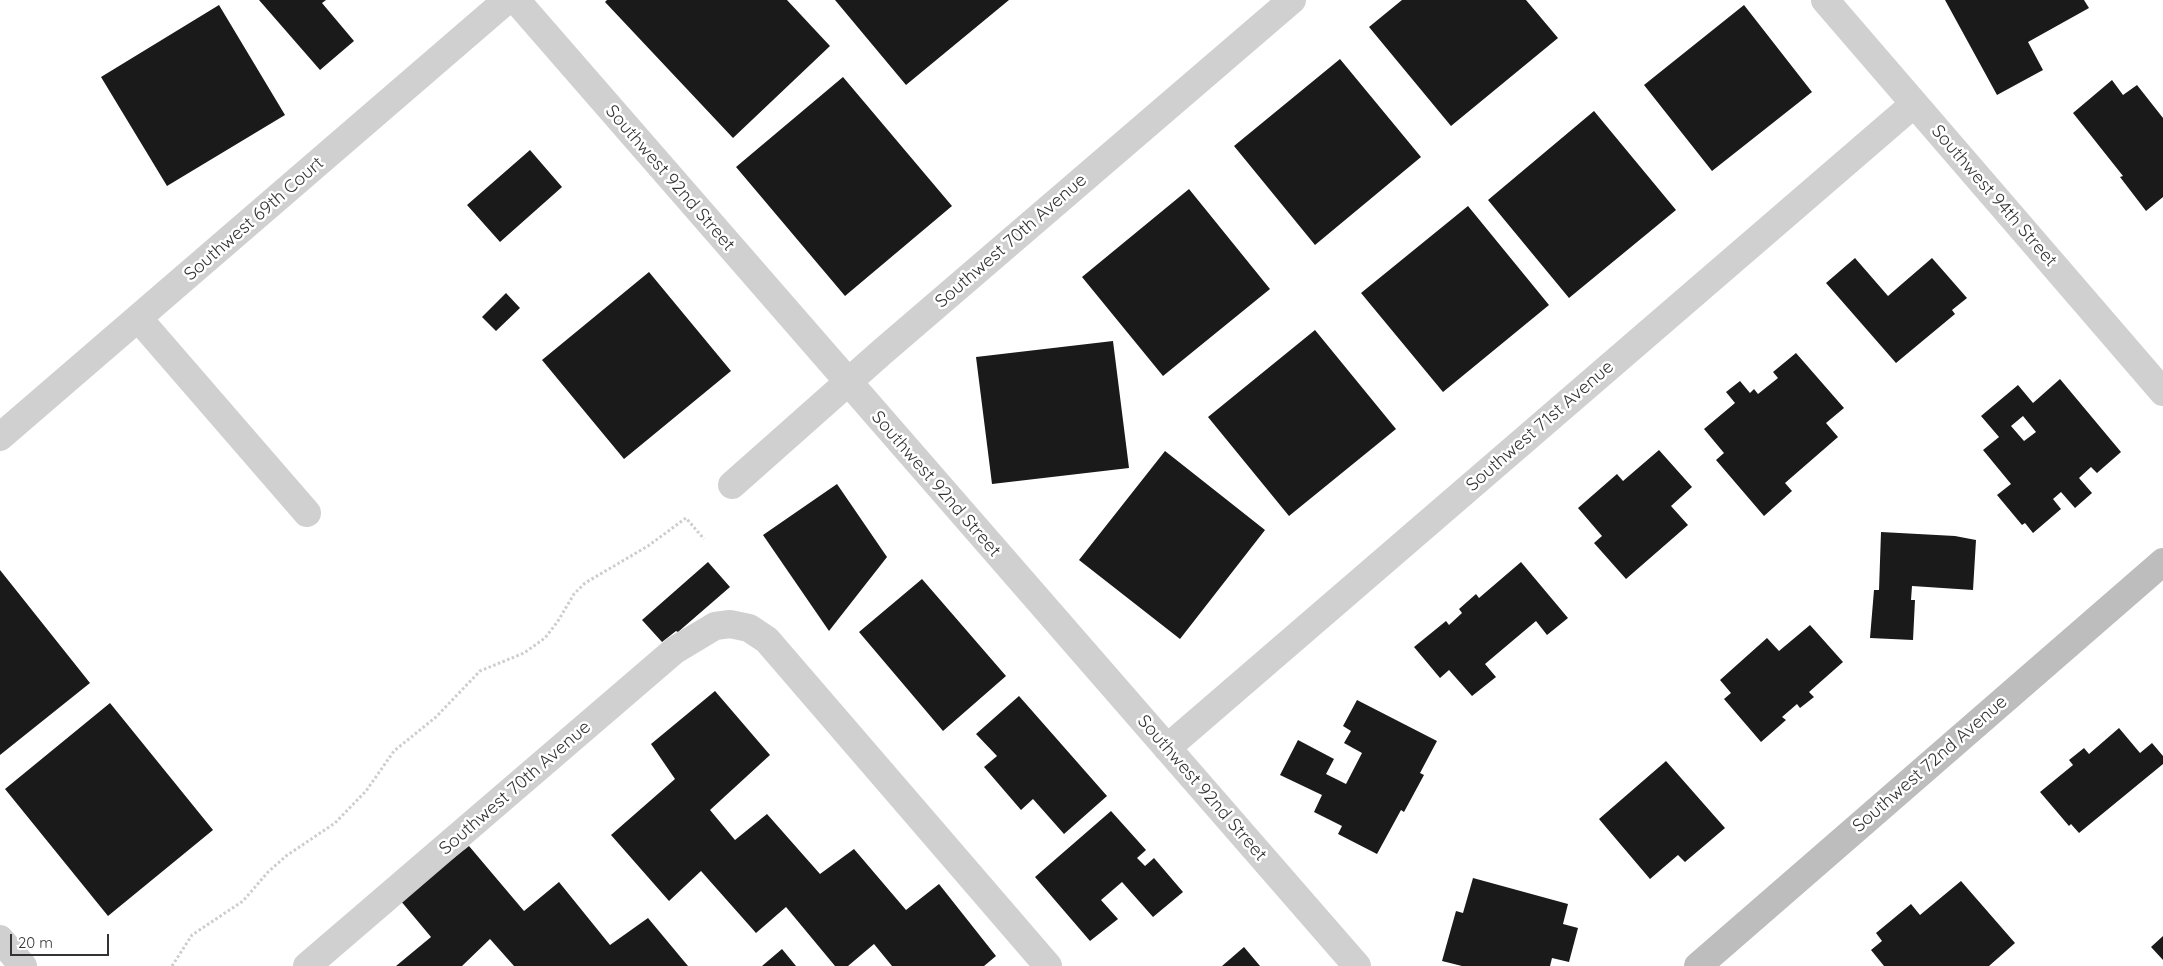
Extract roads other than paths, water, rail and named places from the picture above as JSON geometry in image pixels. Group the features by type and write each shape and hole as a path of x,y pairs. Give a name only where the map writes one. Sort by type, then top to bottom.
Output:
{"street":[{"name":"Southwest 69th Court","path":"0,436 507,0"},
{"name":"Southwest 92nd Street","path":"516,0 847,383 1357,966"},
{"name":"Southwest 70th Avenue","path":"732,486 847,383 1292,0"},
{"name":"Southwest 94th Street","path":"1825,0 2163,392"},
{"name":"Southwest 71st Avenue","path":"1167,748 1914,104"},
{"path":"138,318 307,513"},
{"name":"Southwest 72nd Avenue","path":"1698,966 2163,562"},
{"name":"Southwest 70th Avenue","path":"307,966 675,650 715,626 730,624 749,628 767,640 1048,966"},
{"path":"0,939 23,966"}]}
